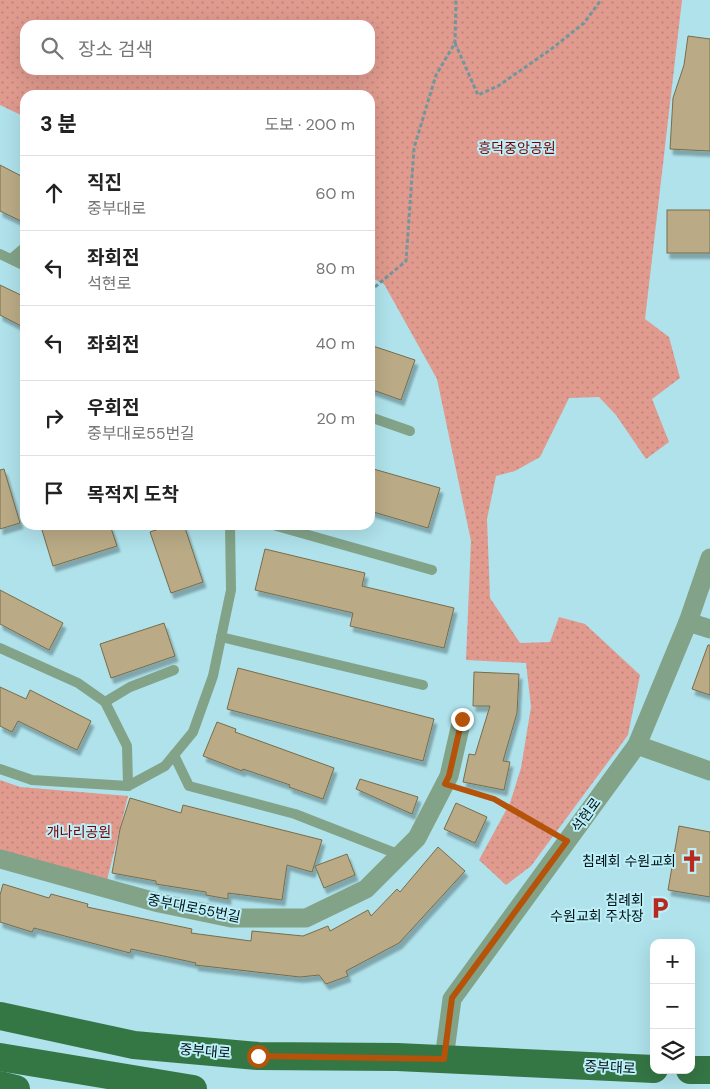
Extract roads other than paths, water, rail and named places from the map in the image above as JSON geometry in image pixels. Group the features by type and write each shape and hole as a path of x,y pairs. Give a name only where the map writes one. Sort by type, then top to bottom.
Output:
{"main road":[{"name":"중부대로","path":"0,1016 144,1046 258,1056 444,1059 650,1068"},
{"path":"0,1057 193,1089"},
{"path":"695,1070 710,1070"},
{"path":"0,1085 16,1089"}],"street":[{"name":"석현로","path":"444,1059 452,998 637,745 688,622 710,558"},
{"path":"688,622 710,629"},
{"name":"중부대로55번길","path":"0,859 159,903 231,918 306,918 366,889 417,838 449,776 462,719"},
{"path":"637,745 710,771"}],"lane":[{"path":"12,260 20,253"},
{"path":"0,254 20,264"},
{"path":"375,419 410,431"},
{"path":"0,769 32,780 128,786 165,766 193,732 213,676 231,590 230,530"},
{"path":"291,530 432,570"},
{"path":"221,637 423,686"},
{"path":"0,648 78,683 105,702 127,746 128,786"},
{"path":"105,702 130,688 174,670"},
{"path":"174,755 189,786 295,814 400,855"}],"place":[{"name":"침례회 수원교회","path":"692,861"},
{"name":"침례회 수원교회 주차장","path":"660,908"}],"park label":[{"name":"흥덕중앙공원","path":"517,148"},
{"name":"개나리공원","path":"79,832"}]}
